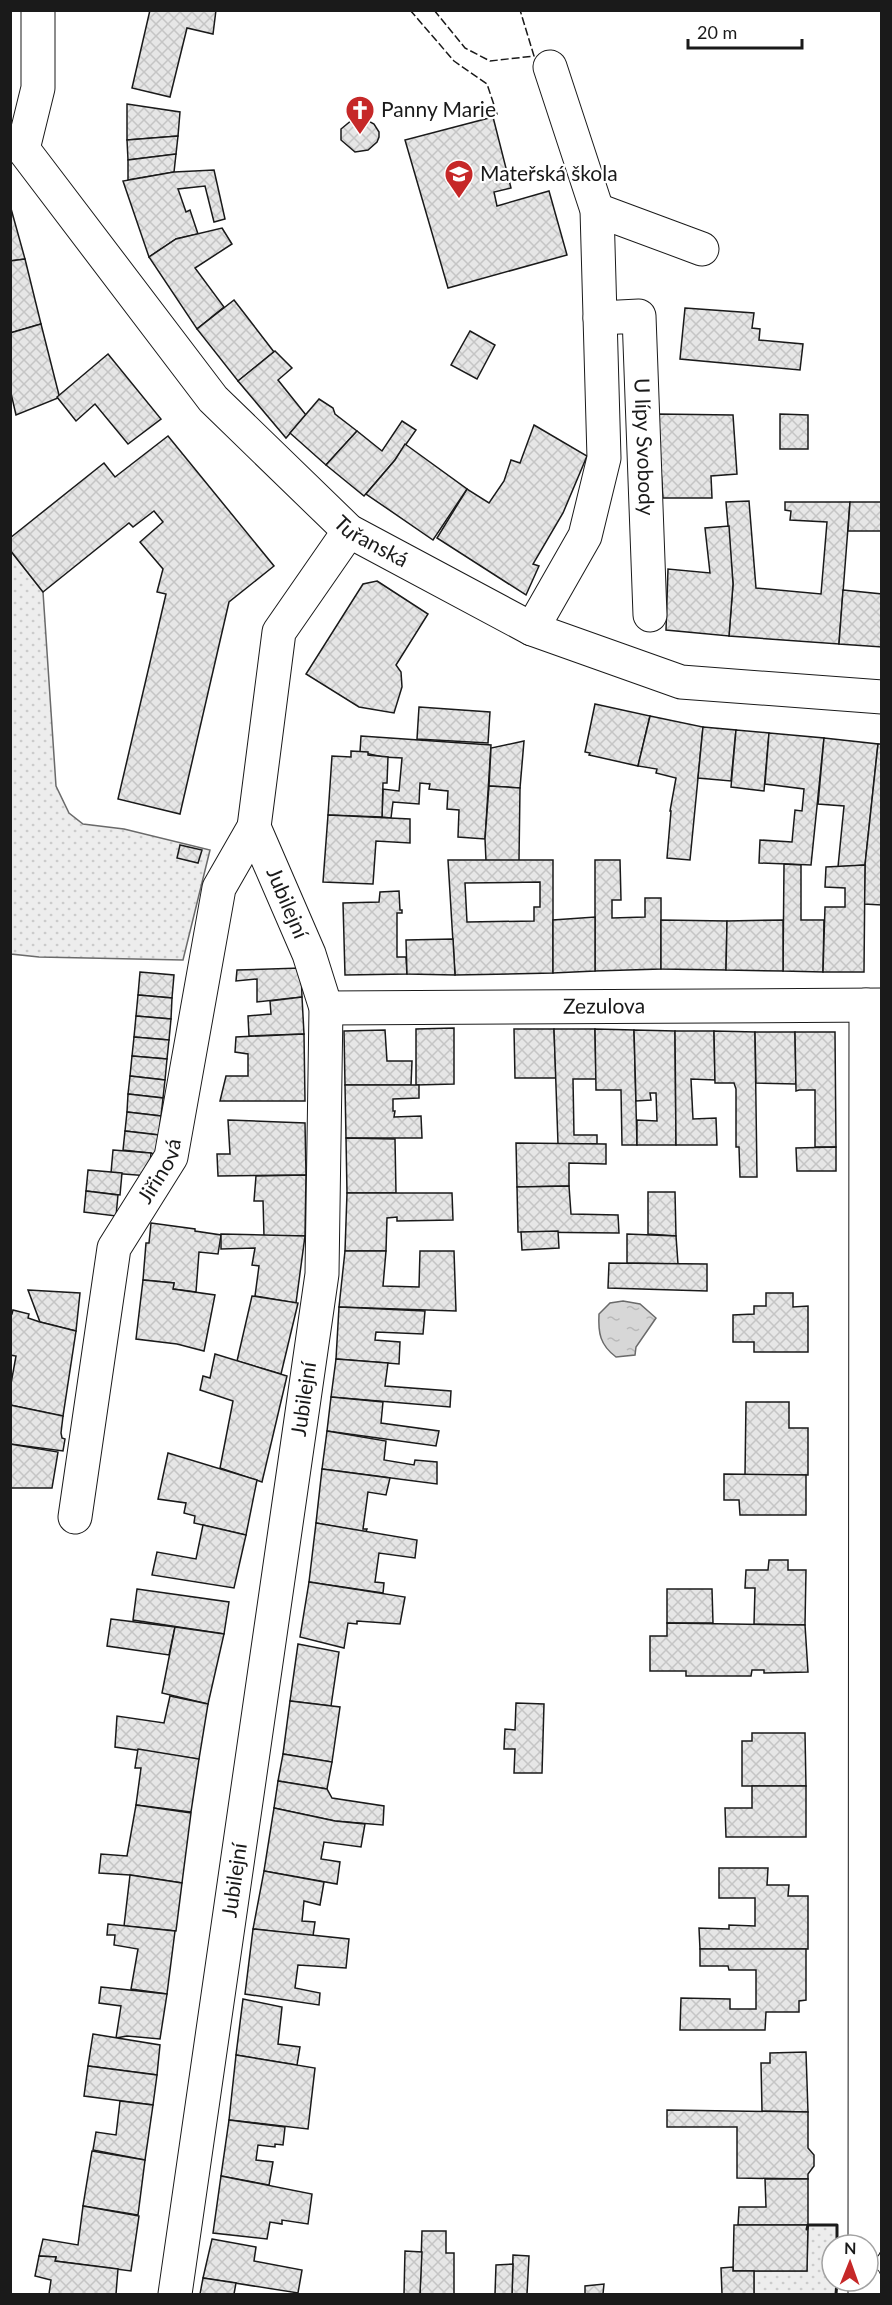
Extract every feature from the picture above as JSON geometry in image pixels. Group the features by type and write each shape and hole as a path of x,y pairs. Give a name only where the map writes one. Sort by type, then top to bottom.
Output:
{"street":[{"path":"17,145 39,88 38,10"},
{"name":"U lípy Svobody","path":"532,629 585,536 604,458 597,210 550,67"},
{"name":"Tuřanská","path":"17,145 213,399 349,531 532,629 681,682 882,697"},
{"path":"597,210 702,249"},
{"name":"U lípy Svobody","path":"600,318 639,316 650,615"},
{"path":"254,827 279,632 349,531"},
{"name":"Jubilejní","path":"175,2295 322,1274 326,1008 309,954 254,827"},
{"name":"Jiřinová","path":"75,1517 114,1248 171,1157 219,888 254,827"},
{"path":"865,2233 874,1005"},
{"name":"Zezulova","path":"326,1008 874,1005"}],"shaded area":[{"path":"10,550 43,592 56,786 69,813 83,824 124,829 210,850 183,960 39,957 11,954"},
{"path":"808,2225 837,2225 837,2233 820,2233 820,2293 836,2294 754,2294 754,2271 807,2271"}],"water":[{"path":"623,1301 640,1304 656,1318 636,1347 635,1355 616,1357 606,1348 601,1338 599,1314 610,1303"}],"building":[{"path":"150,10 216,10 213,34 187,28 170,97 132,88"},
{"path":"127,104 180,112 178,136 127,140"},
{"name":"Mateřská škola","path":"493,117 511,188 494,192 497,206 549,191 567,255 448,288 405,140"},
{"name":"Panny Marie","path":"363,118 374,124 379,137 368,150 355,152 341,140 341,129 352,120"},
{"path":"178,136 176,154 128,160 127,140"},
{"path":"176,154 174,172 128,180 128,160"},
{"path":"214,170 225,219 214,222 205,186 178,189 186,212 190,210 198,234 176,239 149,257 123,181 174,172"},
{"path":"10,205 25,259 10,261"},
{"path":"222,228 232,244 195,268 224,307 197,329 149,257 176,239"},
{"path":"25,259 41,324 10,333 10,261"},
{"path":"234,300 274,352 238,381 197,329"},
{"path":"685,308 754,313 752,328 760,329 759,340 803,344 800,370 680,359"},
{"path":"41,324 59,395 58,398 16,415 10,389 10,333"},
{"path":"470,331 495,345 477,379 451,365"},
{"path":"275,351 292,368 278,380 306,415 286,438 238,381"},
{"path":"108,354 161,419 128,444 95,404 76,421 57,397"},
{"path":"319,399 333,408 335,414 357,431 326,465 290,433"},
{"path":"657,414 733,415 737,474 711,476 712,498 663,498"},
{"path":"780,414 808,415 808,449 780,449"},
{"path":"402,421 416,430 395,460 364,496 326,465 357,431 382,451"},
{"path":"534,425 587,456 563,513 533,564 539,566 526,595 437,538 467,489 489,503 504,481 511,460 520,463"},
{"path":"168,436 274,566 229,602 180,814 118,799 166,594 157,592 163,569 140,542 163,522 154,511 133,527 129,523 43,592 10,550 10,538 104,463 115,477"},
{"path":"405,444 467,489 433,540 366,494 395,460"},
{"path":"749,501 756,588 821,594 827,522 790,520 791,511 785,510 785,502 850,502 839,644 729,636 733,584 726,502"},
{"path":"850,502 882,502 882,531 848,531"},
{"path":"729,526 733,584 729,636 666,630 668,569 710,573 705,528"},
{"path":"377,581 428,614 396,665 401,672 402,687 394,713 359,707 306,674 363,584"},
{"path":"843,590 882,594 882,647 839,644"},
{"path":"595,704 650,716 638,766 589,755 590,753 585,752"},
{"path":"419,707 490,712 488,743 417,739"},
{"path":"650,716 703,727 690,860 667,858 670,811 676,778 656,773 657,769 638,766"},
{"path":"703,727 736,730 731,781 698,778"},
{"path":"736,730 769,733 764,791 731,787"},
{"path":"769,733 824,738 811,865 759,863 760,840 792,842 795,810 802,811 804,789 765,784"},
{"path":"361,736 491,745 485,839 458,837 459,810 447,809 448,791 429,789 430,784 420,783 419,804 393,802 391,818 382,817 383,789 399,791 402,758 360,752"},
{"path":"824,738 878,744 865,865 838,867 844,806 818,804"},
{"path":"524,741 520,788 489,786 491,748"},
{"path":"878,744 882,744 882,905 864,904 865,865"},
{"path":"351,751 388,757 387,783 383,783 382,817 328,815 332,756 351,757"},
{"path":"489,786 520,788 519,861 486,861 485,839"},
{"path":"328,815 410,819 410,843 376,841 373,884 323,882"},
{"path":"180,845 202,850 198,863 177,858"},
{"path":"448,860 553,860 553,973 455,975","holes":["540,882 540,907 534,907 534,921 467,922 465,883"]},
{"path":"595,860 620,860 621,900 612,900 612,918 645,917 645,898 661,898 661,969 595,971"},
{"path":"784,864 801,865 801,920 824,920 823,972 783,971"},
{"path":"865,865 864,972 823,972 825,907 845,907 845,888 825,887 826,867"},
{"path":"399,891 402,913 397,913 397,957 406,957 407,974 345,975 343,903 379,902 380,892"},
{"path":"595,917 595,971 553,973 553,920"},
{"path":"661,920 727,921 726,970 661,969"},
{"path":"783,920 783,971 726,970 727,921"},
{"path":"453,939 455,975 407,974 406,940"},
{"path":"301,968 302,997 257,1002 257,979 236,981 237,970"},
{"path":"140,972 174,975 172,998 138,995"},
{"path":"138,995 172,998 171,1019 136,1016"},
{"path":"302,997 304,1034 249,1036 248,1016 271,1014 270,1001"},
{"path":"136,1016 171,1019 169,1040 134,1037"},
{"path":"454,1028 454,1084 416,1085 416,1029"},
{"path":"514,1029 554,1029 556,1078 515,1078"},
{"path":"554,1029 595,1029 596,1079 573,1079 574,1135 597,1135 597,1144 558,1144"},
{"path":"595,1029 634,1030 637,1145 622,1145 621,1090 596,1090"},
{"path":"385,1030 387,1061 412,1061 411,1085 345,1085 344,1031"},
{"path":"634,1030 675,1031 676,1145 637,1145 637,1120 657,1121 656,1093 650,1093 651,1100 636,1101"},
{"path":"675,1031 714,1031 715,1080 691,1079 693,1119 716,1118 717,1145 676,1145"},
{"path":"714,1031 755,1032 757,1177 740,1177 739,1147 736,1147 736,1089 734,1083 715,1083"},
{"path":"755,1032 795,1032 796,1084 756,1083"},
{"path":"795,1032 835,1032 836,1147 815,1147 815,1090 796,1091"},
{"path":"304,1034 305,1101 220,1101 226,1076 248,1076 248,1054 235,1052 236,1037"},
{"path":"134,1037 169,1040 167,1059 132,1056"},
{"path":"132,1056 167,1059 165,1080 130,1076"},
{"path":"130,1076 165,1080 163,1098 128,1094"},
{"path":"345,1085 419,1085 419,1098 393,1099 393,1111 395,1111 394,1117 421,1116 422,1138 346,1138"},
{"path":"128,1094 163,1098 161,1116 127,1112"},
{"path":"127,1112 161,1116 159,1135 125,1131"},
{"path":"228,1120 305,1123 306,1175 218,1176 217,1154 230,1154"},
{"path":"125,1131 159,1135 157,1154 123,1150"},
{"path":"346,1138 395,1139 396,1193 347,1193"},
{"path":"516,1143 606,1144 606,1164 569,1163 569,1186 517,1187"},
{"path":"836,1147 836,1171 797,1171 796,1148"},
{"path":"113,1150 151,1153 149,1176 111,1173"},
{"path":"88,1170 122,1173 120,1195 86,1191"},
{"path":"306,1175 305,1236 264,1236 263,1201 254,1201 256,1176"},
{"path":"569,1186 571,1214 618,1215 619,1233 518,1232 517,1187"},
{"path":"86,1191 118,1195 116,1216 84,1212"},
{"path":"648,1192 675,1192 676,1236 648,1234"},
{"path":"347,1193 452,1193 453,1220 397,1221 397,1217 387,1218 386,1251 345,1251"},
{"path":"151,1223 221,1235 218,1254 199,1252 196,1292 173,1289 174,1283 143,1280 146,1243 149,1243"},
{"path":"558,1231 559,1248 522,1250 521,1232"},
{"path":"221,1234 305,1236 296,1303 255,1296 259,1266 252,1265 255,1248 221,1249"},
{"path":"627,1234 676,1236 678,1264 627,1263"},
{"path":"345,1251 386,1251 383,1286 419,1287 420,1251 454,1251 456,1311 339,1307"},
{"path":"609,1263 707,1264 707,1291 608,1288"},
{"path":"143,1280 174,1283 173,1289 215,1295 204,1351 177,1344 136,1339"},
{"path":"28,1290 80,1293 76,1331 40,1322"},
{"path":"766,1293 793,1293 793,1307 808,1306 808,1352 754,1352 754,1342 733,1342 733,1315 754,1314 754,1306 766,1306"},
{"path":"252,1296 298,1303 281,1374 237,1361"},
{"path":"339,1307 425,1311 423,1334 376,1332 375,1340 400,1342 399,1364 336,1359"},
{"path":"13,1310 29,1314 28,1318 40,1322 76,1331 63,1416 10,1405 10,1389 16,1356 10,1355 10,1314"},
{"path":"215,1354 287,1376 262,1482 220,1468 233,1401 200,1390 203,1376 210,1378"},
{"path":"336,1359 388,1363 385,1386 451,1391 450,1407 331,1397"},
{"path":"331,1397 383,1402 381,1423 439,1431 436,1446 327,1431"},
{"path":"746,1402 789,1402 789,1428 808,1428 808,1475 745,1475"},
{"path":"10,1405 63,1416 61,1433 62,1438 65,1439 63,1451 10,1444"},
{"path":"327,1431 386,1441 384,1460 414,1465 415,1460 437,1462 437,1484 322,1469"},
{"path":"10,1444 58,1452 52,1488 10,1488"},
{"path":"168,1453 257,1480 246,1535 194,1523 195,1516 184,1513 186,1503 158,1499"},
{"path":"322,1469 390,1478 386,1495 368,1492 363,1529 367,1529 366,1532 316,1523"},
{"path":"724,1474 806,1475 806,1515 740,1515 739,1500 724,1500"},
{"path":"316,1523 417,1540 415,1558 379,1553 375,1582 384,1583 383,1593 309,1582"},
{"path":"203,1525 246,1535 234,1588 152,1575 157,1552 196,1559"},
{"path":"769,1560 788,1560 788,1570 806,1570 805,1625 754,1624 755,1588 745,1588 746,1570 768,1570"},
{"path":"309,1582 405,1597 400,1624 357,1621 357,1624 348,1623 344,1648 300,1637"},
{"path":"137,1589 229,1602 224,1634 133,1620"},
{"path":"667,1589 712,1589 713,1623 667,1623"},
{"path":"111,1619 175,1627 169,1655 107,1646"},
{"path":"667,1623 805,1625 808,1672 764,1673 764,1670 752,1670 751,1676 686,1676 686,1671 650,1671 650,1636 667,1636"},
{"path":"175,1627 224,1634 208,1704 162,1693"},
{"path":"298,1644 339,1652 331,1706 290,1701"},
{"path":"170,1696 208,1704 199,1759 115,1747 117,1716 164,1723"},
{"path":"290,1701 340,1707 332,1762 283,1754"},
{"path":"516,1703 544,1704 542,1773 514,1773 515,1749 504,1749 505,1729 515,1730"},
{"path":"752,1733 805,1733 806,1786 742,1786 742,1741 752,1741"},
{"path":"138,1749 199,1759 191,1812 136,1805 141,1768 135,1768"},
{"path":"283,1754 332,1762 327,1789 278,1781"},
{"path":"278,1781 327,1789 332,1798 384,1806 383,1825 335,1821 274,1808"},
{"path":"752,1786 806,1786 806,1837 726,1837 725,1808 752,1808"},
{"path":"136,1805 191,1813 182,1883 99,1873 101,1854 127,1856"},
{"path":"274,1808 335,1821 365,1824 361,1847 324,1842 321,1859 340,1862 337,1884 264,1871"},
{"path":"719,1868 768,1868 767,1885 789,1885 788,1896 808,1896 808,1949 700,1949 699,1928 729,1929 729,1925 755,1926 755,1898 719,1898"},
{"path":"264,1871 324,1882 320,1905 304,1901 302,1921 315,1922 313,1936 253,1929"},
{"path":"130,1875 182,1883 176,1931 124,1926"},
{"path":"108,1924 175,1931 167,1994 131,1989 138,1949 114,1945 115,1935 107,1935"},
{"path":"253,1929 349,1939 346,1968 298,1965 295,1988 320,1993 319,2005 245,1994"},
{"path":"700,1949 806,1949 806,2000 799,2001 799,2012 766,2012 765,2030 680,2030 681,1998 730,1999 730,2009 756,2009 756,1970 729,1970 728,1966 700,1966"},
{"path":"101,1987 167,1994 160,2039 127,2036 116,2038 121,2006 99,2003"},
{"path":"243,1999 282,2007 278,2044 300,2047 297,2065 236,2055"},
{"path":"93,2034 160,2045 157,2075 88,2066"},
{"path":"806,2052 808,2112 762,2111 761,2063 770,2063 770,2053"},
{"path":"236,2055 315,2068 308,2129 229,2120"},
{"path":"88,2066 157,2075 153,2105 84,2096"},
{"path":"120,2101 153,2105 145,2160 93,2150 96,2132 116,2135"},
{"path":"667,2110 808,2112 808,2148 814,2155 814,2166 808,2174 808,2179 737,2178 737,2127 667,2127"},
{"path":"229,2120 285,2127 283,2145 275,2144 275,2147 258,2145 256,2160 273,2162 269,2185 221,2176"},
{"path":"92,2151 145,2160 138,2215 83,2206"},
{"path":"221,2176 312,2194 308,2224 282,2220 282,2224 270,2222 267,2239 213,2233"},
{"path":"765,2179 808,2179 808,2225 738,2225 739,2207 766,2207"},
{"path":"83,2206 139,2216 131,2271 55,2261 56,2257 39,2256 43,2239 78,2245"},
{"path":"734,2225 808,2225 807,2271 733,2271"},
{"path":"422,2231 446,2231 446,2253 454,2253 454,2294 420,2294"},
{"path":"212,2239 256,2247 254,2261 302,2270 298,2293 203,2278"},
{"path":"405,2251 422,2252 420,2294 404,2294"},
{"path":"513,2255 529,2256 527,2294 512,2294"},
{"path":"39,2256 56,2257 55,2261 118,2269 116,2294 49,2294 51,2280 35,2276"},
{"path":"513,2264 512,2294 495,2294 496,2265"},
{"path":"733,2267 733,2271 754,2271 754,2294 722,2294 721,2268"},
{"path":"203,2278 236,2283 234,2294 200,2294"},
{"path":"604,2284 603,2294 585,2294 585,2286"}],"fence":[{"path":"410,10 454,61 487,84 498,117"},
{"path":"434,10 465,48 490,61 534,56 520,10"}],"wall":[{"path":"807,2229 808,2225 837,2225 837,2233"}],"place":[{"name":"Panny Marie","path":"360,136"},
{"name":"Mateřská škola","path":"459,200"}]}
